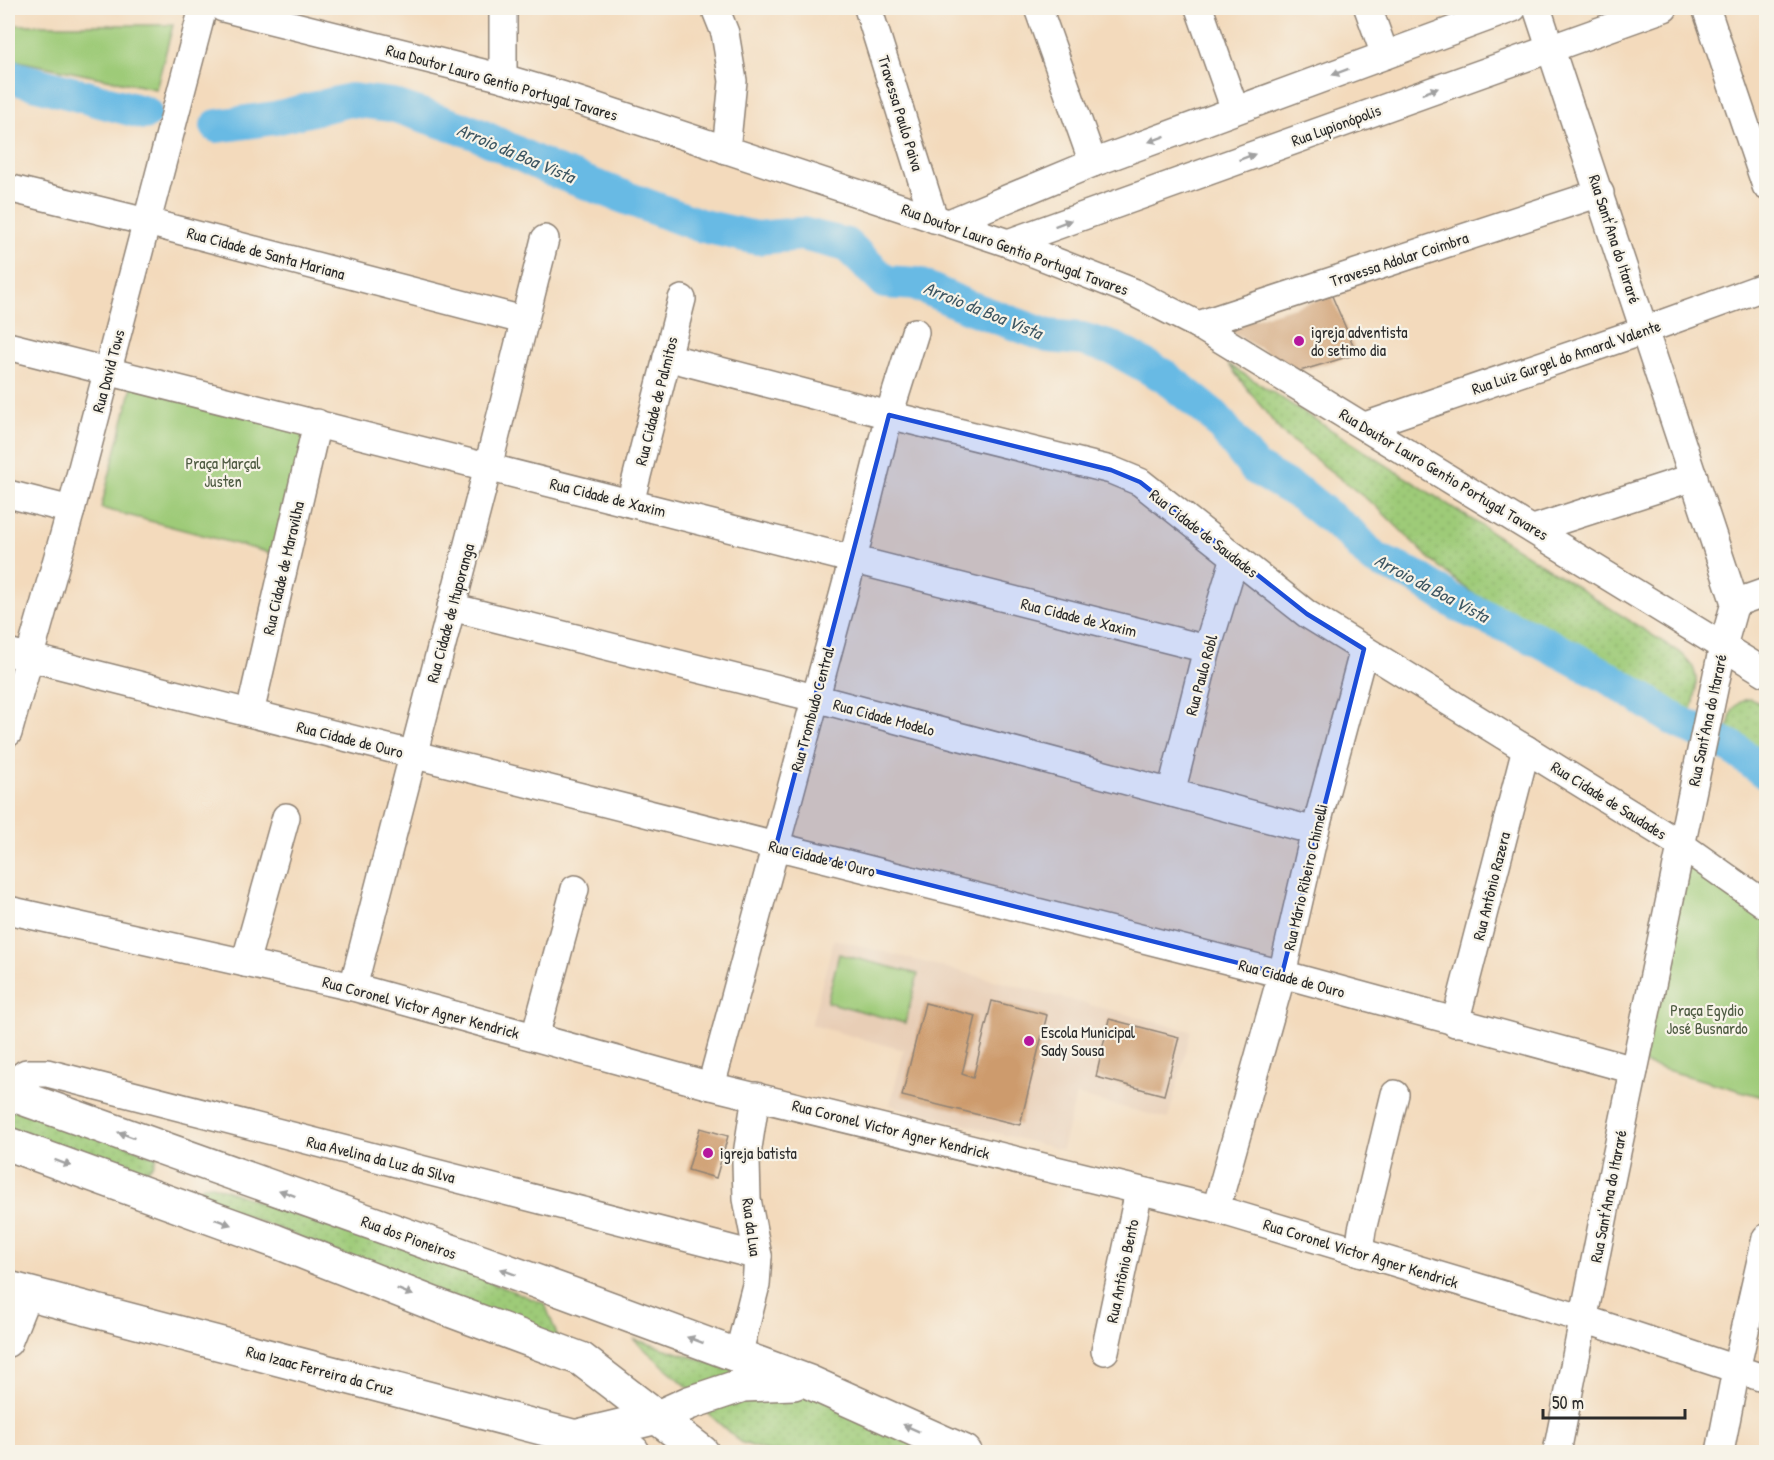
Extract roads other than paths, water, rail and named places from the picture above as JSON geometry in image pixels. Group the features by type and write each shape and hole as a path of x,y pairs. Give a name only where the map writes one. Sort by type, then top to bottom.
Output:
{"main road":[{"name":"Rua dos Pioneiros","path":"8,1093 809,1382"},
{"path":"8,1144 177,1205 581,1359 702,1452"},
{"path":"129,1187 155,1176 170,1151"},
{"path":"177,1205 183,1191 194,1180 206,1172 221,1169"},
{"name":"Rua Izaac Ferreira da Cruz","path":"18,1290 633,1452"},
{"path":"573,1437 594,1424 601,1412 602,1398 597,1383 581,1359"},
{"path":"573,1437 657,1417 689,1403 743,1385 809,1382 965,1452"}],"street":[{"name":"Rua David Tows","path":"8,733 18,655 71,510 203,8"},
{"name":"Rua Doutor Lauro Gentio Portugal Tavares","path":"223,8 503,78 564,96 1008,243 1133,292 1198,325 1767,673"},
{"path":"503,8 503,78"},
{"path":"715,8 725,33 733,81 726,150"},
{"name":"Travessa Paulo Paiva","path":"868,8 942,221"},
{"path":"1038,8 1093,163"},
{"path":"1198,8 1235,110"},
{"path":"1368,8 1385,55"},
{"path":"942,221 1513,8"},
{"name":"Rua Sant'Ana do Itararé","path":"1538,8 1735,603 1723,646 1696,772 1557,1452"},
{"name":"Rua Lupionópolis","path":"1008,243 1664,8"},
{"path":"1706,8 1767,186"},
{"name":"Rua Cidade de Santa Mariana","path":"8,188 523,320"},
{"name":"Travessa Adolar Coimbra","path":"1198,325 1600,193"},
{"name":"Rua Cidade de Ituporanga","path":"353,987 412,754 489,467 523,320 545,239"},
{"name":"Rua Luiz Gurgel do Amaral Valente","path":"1365,426 1645,330 1767,285"},
{"name":"Rua Cidade de Palmitos","path":"630,502 682,298"},
{"name":"Rua Trombudo Central","path":"711,1086 853,559 889,415 915,332"},
{"name":"Rua Cidade de Xaxim","path":"8,346 1207,649"},
{"name":"Rua Cidade de Saudades","path":"668,357 1111,470 1140,482 1307,614 1681,845 1767,905"},
{"name":"Rua Cidade de Maravilha","path":"250,713 317,423"},
{"path":"1533,529 1694,477"},
{"path":"8,494 71,510"},
{"name":"Rua Paulo Robl","path":"1171,793 1207,649 1235,557"},
{"path":"1735,603 1767,592"},
{"name":"Rua Cidade Modelo","path":"451,607 815,698 1315,831"},
{"name":"Rua Mário Ribeiro Chimelli","path":"1216,1209 1282,975 1315,831 1364,649"},
{"name":"Rua Cidade de Ouro","path":"18,655 1282,975 1634,1070"},
{"name":"Rua Antônio Razera","path":"1455,1023 1526,749"},
{"path":"245,963 286,817"},
{"path":"535,1038 575,889"},
{"name":"Rua Coronel Victor Agner Kendrick","path":"8,910 353,987 711,1086 1216,1209 1584,1319 1767,1379"},
{"name":"Rua Avelina da Luz da Silva","path":"8,1086 26,1073 47,1073 758,1256"},
{"path":"1359,1252 1362,1230 1395,1094"},
{"name":"Rua da Lua","path":"738,1356 756,1286 758,1256 747,1199 746,1161 756,1096"},
{"name":"Rua Antônio Bento","path":"1105,1351 1139,1191"},
{"path":"1720,1452 1736,1370 1767,1238"},
{"path":"8,1343 18,1290"}],"waterway":[{"name":"Arroio da Boa Vista","path":"8,76 145,113"},
{"name":"Arroio da Boa Vista","path":"217,126 275,118 350,100 392,105 475,133 552,170 699,225 756,238 802,234 847,245 885,282 917,284 966,306 1048,336 1082,339 1115,349 1164,376 1215,417 1255,468 1302,495 1353,536 1373,558 1416,577 1462,607 1539,640 1606,676 1675,720 1733,748 1766,773"}],"place":[{"name":"igreja adventista do setimo dia","path":"1299,341"},
{"name":"Escola Municipal Sady Sousa","path":"1029,1041"},
{"name":"igreja batista","path":"708,1153"}],"park label":[{"name":"Praça Marçal Justen","path":"223,472"},
{"name":"Praça Egydio José Busnardo","path":"1707,1019"}]}
